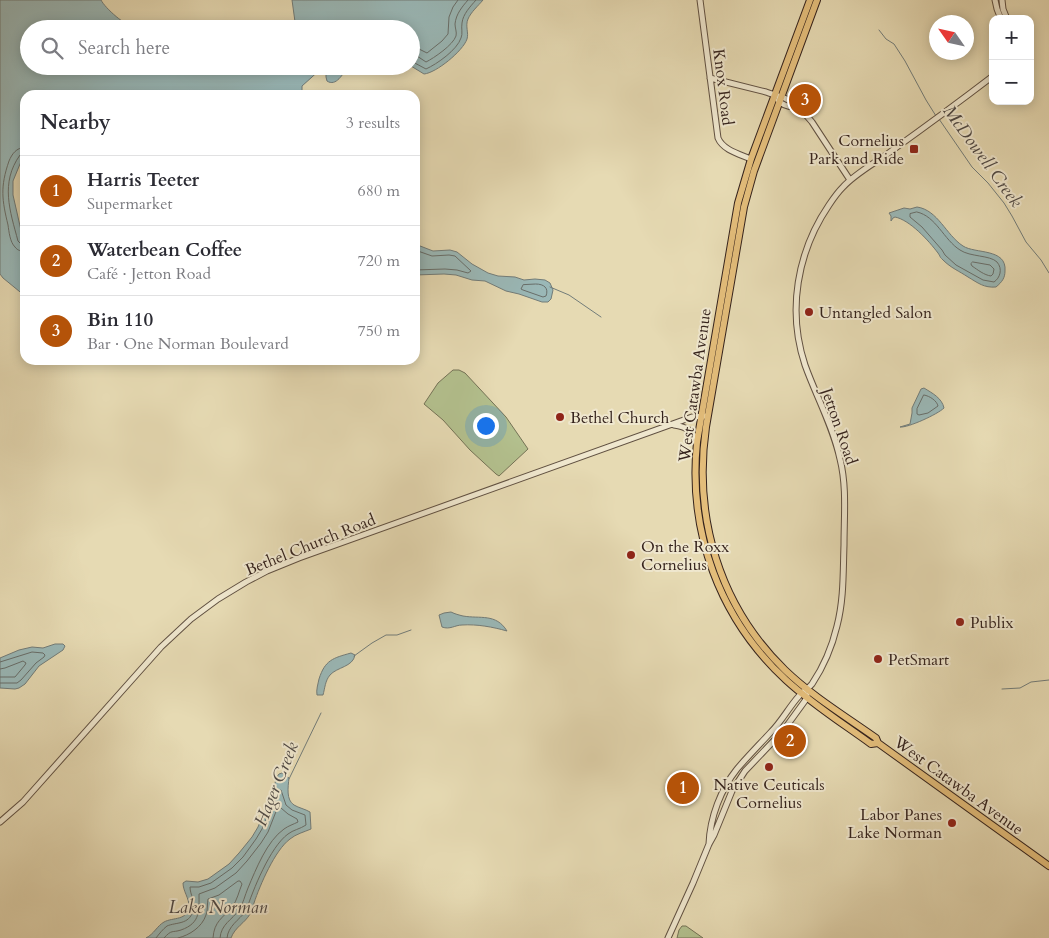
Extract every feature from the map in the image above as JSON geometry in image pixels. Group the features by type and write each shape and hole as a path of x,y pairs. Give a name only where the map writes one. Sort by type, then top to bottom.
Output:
{"main road":[{"name":"West Catawba Avenue","path":"810,0 746,198 725,314 697,442 695,485 700,525 707,555 714,576 734,617 750,641 768,662 801,693 871,744 878,744 1049,866"},
{"name":"West Catawba Avenue","path":"816,0 778,98 751,159 738,203 704,416 703,496 710,542 719,570 736,605 756,636 785,669 808,690 876,738 878,744"},
{"path":"740,230 737,228 743,197 742,186"},
{"path":"725,314 724,304 729,274 726,269"},
{"path":"700,525 703,526 711,555 719,570"}],"street":[{"name":"Knox Road","path":"700,0 718,138 727,149 751,159"},
{"path":"996,0 999,15"},
{"path":"1002,0 1005,15"},
{"path":"710,78 766,92 792,102 812,122 850,180"},
{"name":"Jetton Road","path":"668,938 729,797 745,771 783,731 807,698 808,690 824,664 840,612 845,498 843,473 838,449 798,342 797,290 803,258 813,232 823,214 843,186 989,79"},
{"name":"Bethel Church Road","path":"0,822 23,802 161,647 191,619 232,590 267,571 299,558 692,417 704,416"},
{"path":"671,425 690,430 697,442"},
{"path":"801,693 808,690"},
{"name":"Jetton Road","path":"709,844 709,833 717,806 727,783 780,722 801,693"}],"green space":[{"path":"453,370 465,373 506,417 528,449 499,476 470,450 443,420 424,404 438,383"},
{"path":"682,926 686,926 703,938 677,938"}],"water":[{"path":"0,0 101,0 120,20 20,20 20,75 314,75 302,86 302,90 20,90 20,164 13,181 13,195 20,226 20,292 0,274"},
{"path":"292,0 483,0 468,19 468,34 464,44 442,66 424,74 420,72 420,20 295,20"},
{"path":"326,75 342,75 333,82 327,81"},
{"path":"917,207 931,213 963,246 996,255 1001,259 1005,271 1004,278 1000,283 996,287 992,287 978,283 946,263 924,237 907,222 895,217 891,221 889,213 904,208"},
{"path":"420,246 433,251 450,250 457,252 472,264 498,276 515,277 524,280 545,280 550,283 553,290 551,299 548,302 542,302 506,291 485,281 444,274 420,275"},
{"path":"924,388 939,399 944,408 923,420 904,427 900,427 910,424 912,408 921,389"},
{"path":"451,612 463,616 493,619 503,625 507,631 473,625 442,627 439,615"},
{"path":"55,644 63,644 65,646 63,650 39,666 25,684 15,689 0,688 0,658 19,650 32,647 43,648"},
{"path":"351,653 355,655 354,659 333,672 326,682 323,695 317,695 319,679 327,664 335,658"},
{"name":"Lake Norman","path":"282,773 289,778 288,793 291,803 310,812 311,829 297,834 284,844 264,878 250,914 231,938 146,938 164,922 180,918 186,914 189,903 183,883 186,881 198,882 208,879 229,864 239,853 258,827 274,789 276,778"}],"waterway":[{"name":"McDowell Creek","path":"879,30 886,39 894,44 936,116"},
{"name":"McDowell Creek","path":"939,119 972,167 1004,203 1026,242 1049,273"},
{"path":"550,287 569,295 601,317"},
{"name":"Hager Creek","path":"354,656 386,635 397,635 411,630"},
{"path":"1002,689 1020,688 1031,682 1049,680"},
{"name":"Hager Creek","path":"289,779 321,713"}],"place":[{"name":"Bin 110","path":"805,100"},
{"name":"Cornelius Park and Ride","path":"914,149"},
{"name":"Untangled Salon","path":"809,312"},
{"name":"Bethel Church","path":"560,417"},
{"name":"On the Roxx Cornelius","path":"631,555"},
{"name":"Publix","path":"960,622"},
{"name":"PetSmart","path":"878,659"},
{"name":"Waterbean Coffee","path":"790,741"},
{"name":"Native Ceuticals Cornelius","path":"769,767"},
{"name":"Harris Teeter","path":"683,788"},
{"name":"Labor Panes Lake Norman","path":"952,823"}]}
